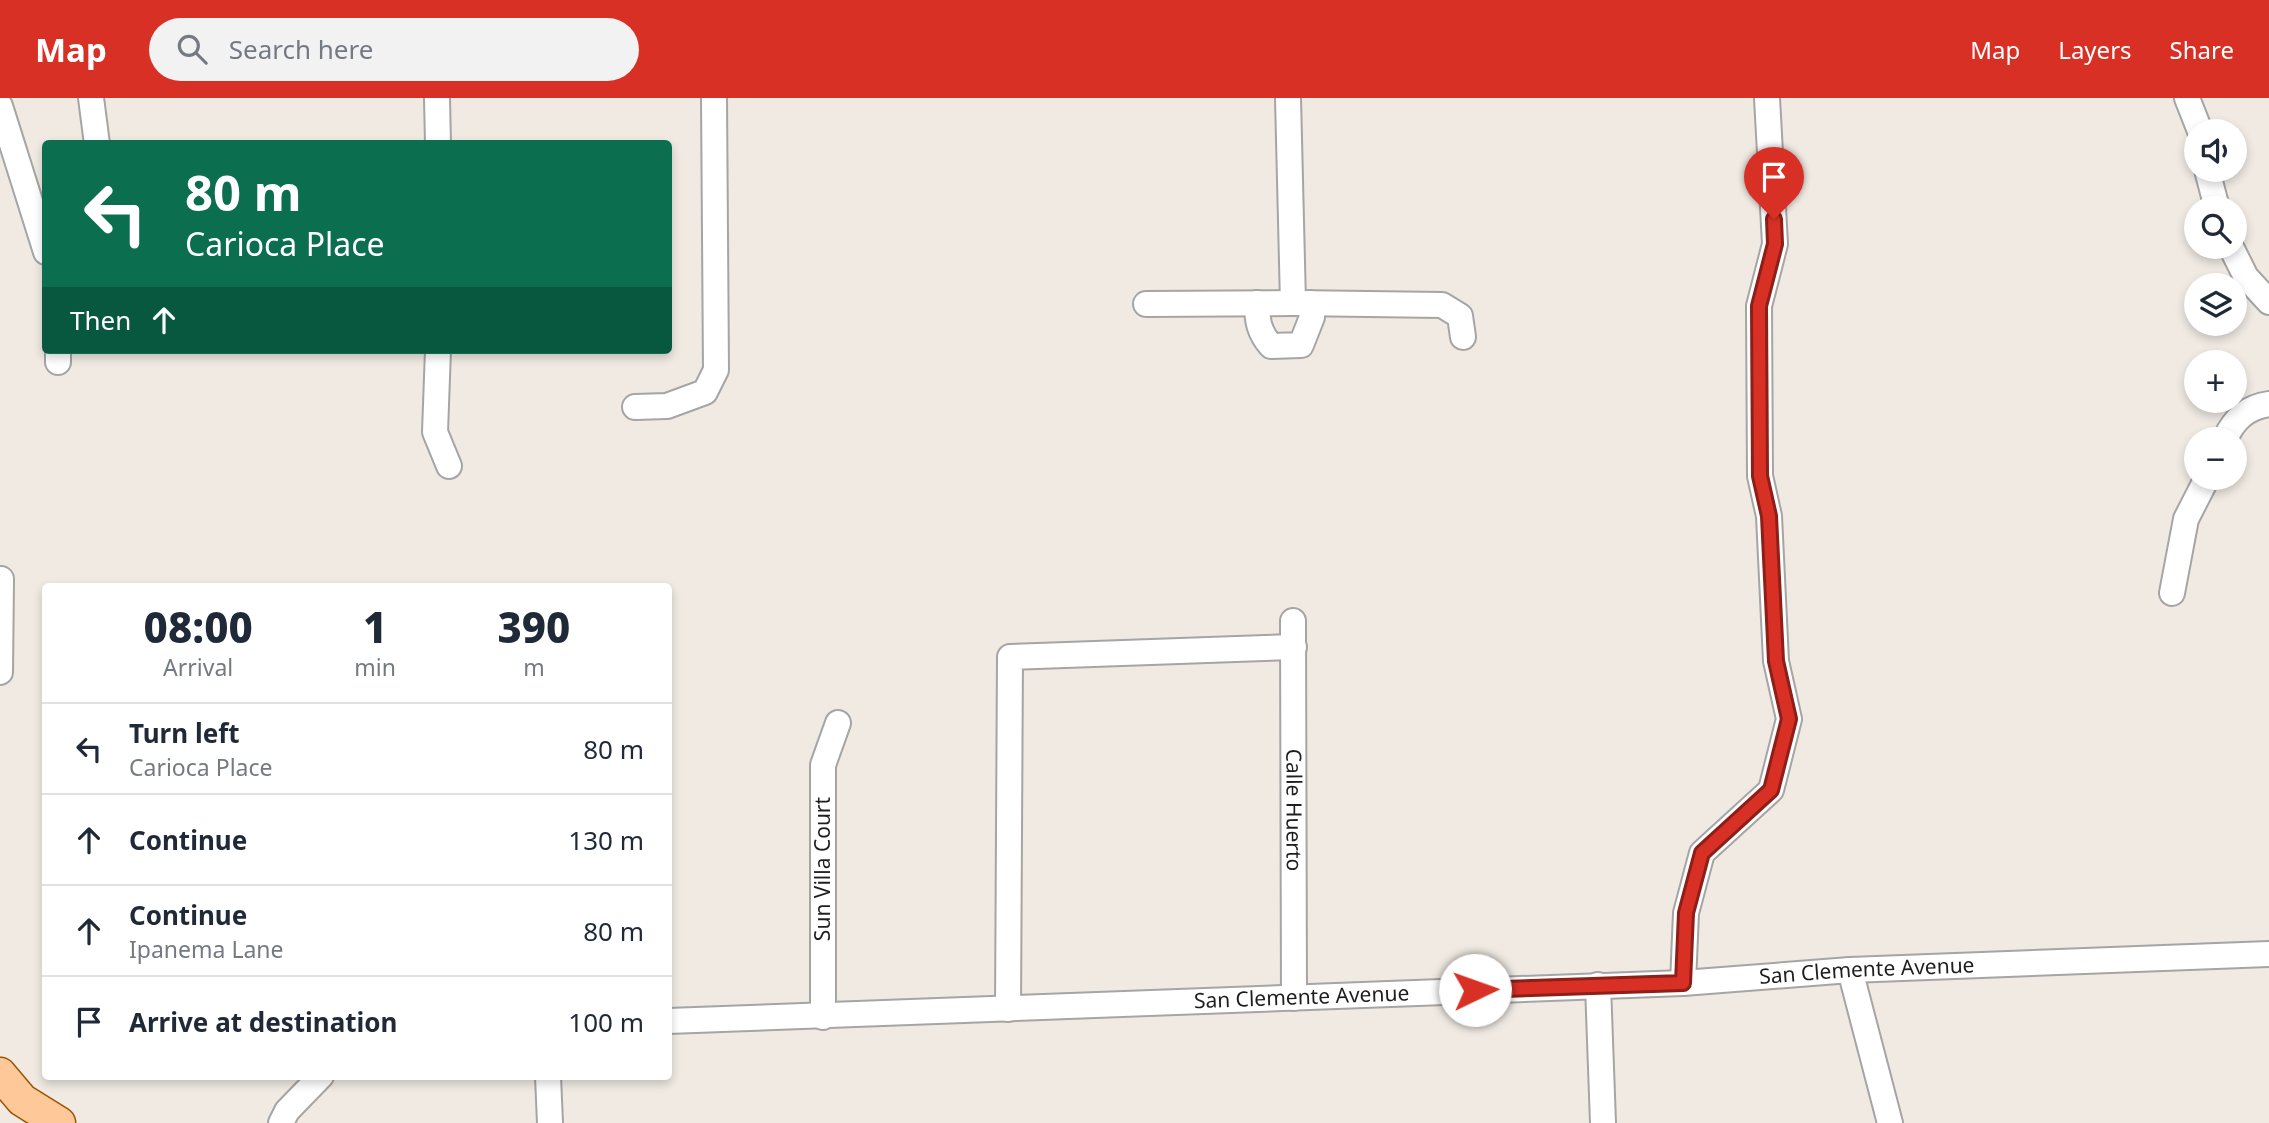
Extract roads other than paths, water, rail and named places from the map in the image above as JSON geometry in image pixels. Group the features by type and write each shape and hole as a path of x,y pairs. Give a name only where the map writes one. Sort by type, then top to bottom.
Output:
{"main road":[{"path":"0,1074 22,1100 59,1123"}],"street":[{"path":"91,98 96,140"},
{"path":"437,98 438,140"},
{"path":"635,407 667,406 705,392 716,370 714,98"},
{"path":"1257,303 1257,324 1271,346 1301,345 1312,317 1302,303 1288,98"},
{"path":"1683,983 1686,913 1702,853 1771,790 1789,719 1779,682 1769,516 1760,476 1759,306 1775,244 1767,98"},
{"path":"2187,98 2195,119"},
{"path":"0,106 42,239"},
{"path":"2237,259 2246,277 2269,302"},
{"path":"1146,304 1443,305 1460,316 1463,337"},
{"path":"438,354 435,432 449,466"},
{"path":"2230,427 2233,421 2256,406 2269,404"},
{"path":"2172,593 2186,519 2201,490"},
{"path":"0,672 1,579"},
{"name":"Calle Huerto","path":"1293,621 1294,998"},
{"path":"1008,1009 1010,657 1294,648"},
{"name":"Sun Villa Court","path":"823,1017 823,765 838,723"},
{"name":"San Clemente Avenue","path":"672,1021 1683,983 1850,970 2269,954"},
{"path":"1850,970 1890,1123"},
{"path":"1598,985 1603,1123"},
{"path":"281,1123 287,1111 317,1080"},
{"path":"548,1080 550,1123"}]}
